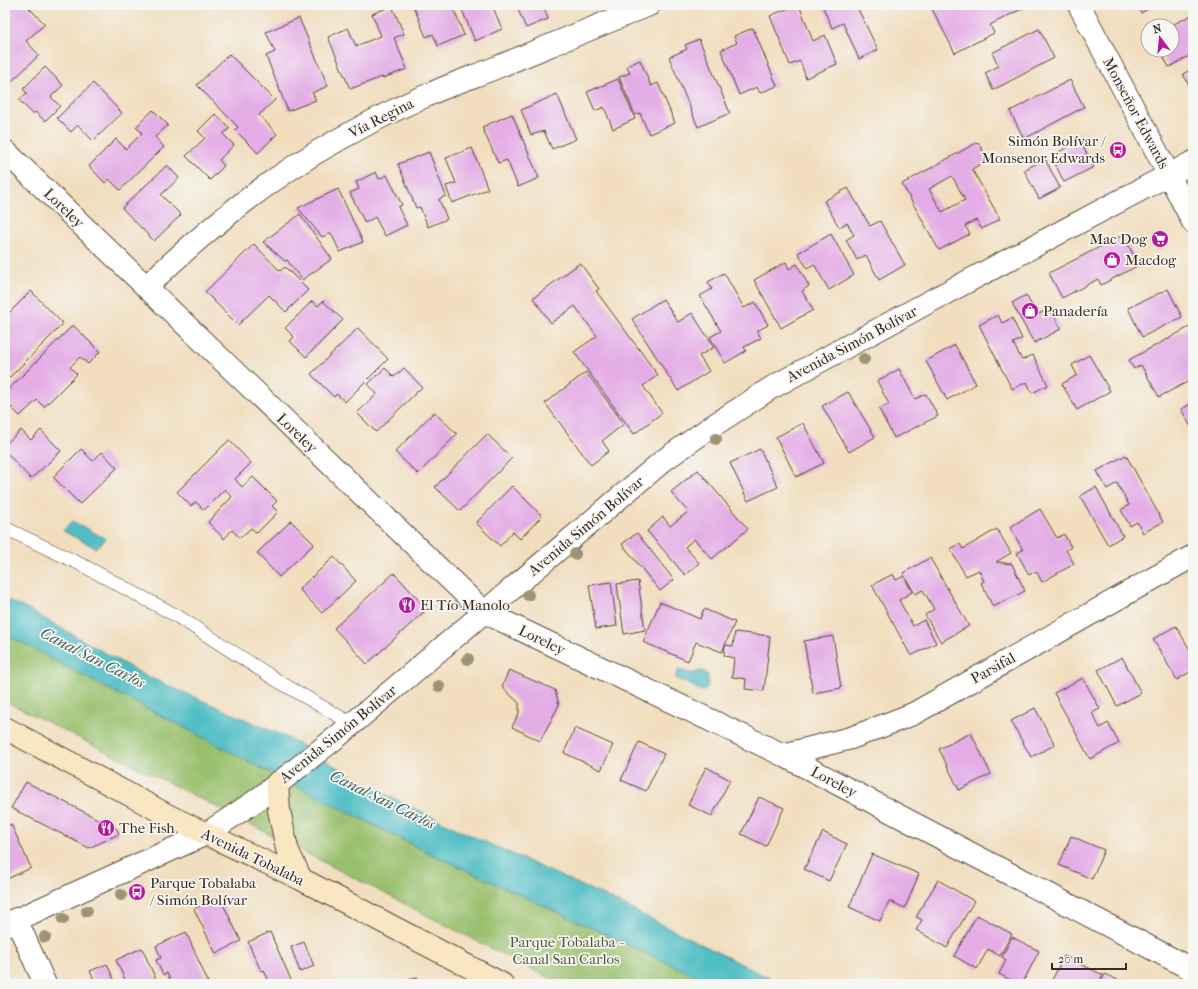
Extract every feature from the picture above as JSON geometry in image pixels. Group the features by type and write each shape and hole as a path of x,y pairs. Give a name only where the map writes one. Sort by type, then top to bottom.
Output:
{"main road":[{"name":"Avenida Tobalaba","path":"5,728 171,817 300,879 502,984"},
{"path":"280,781 279,810 287,849 300,879"}],"street":[{"name":"Vía Regina","path":"146,287 180,254 253,195 292,168 337,140 384,115 431,93 649,5"},
{"name":"Monseñor Edwards","path":"1079,5 1193,222"},
{"name":"Loreley","path":"5,151 484,612 783,755 1193,970"},
{"name":"Avenida Simón Bolívar","path":"11,922 206,834 257,800 345,730 664,460 771,388 1193,162"},
{"name":"Parsifal","path":"783,755 851,738 913,714 1193,556"},
{"path":"11,922 46,984"}],"lane":[{"path":"5,528 84,566 177,616 278,681 345,730"}],"green space":[{"name":"Parque Tobalaba - Canal San Carlos","path":"5,634 261,768 423,850 713,984 563,984 531,969 205,801 5,701"}],"water":[{"path":"72,521 106,539 96,548 63,531"},
{"name":"Canal San Carlos","path":"5,599 31,611 144,675 288,738 372,788 472,836 609,898 781,984 713,984 423,850 261,768 5,634"},
{"path":"679,669 692,673 699,671 705,672 708,675 706,690 699,690 688,683 675,678"}],"building":[{"path":"5,5 26,5 45,24 26,41 39,55 10,83 5,78"},
{"path":"413,5 452,5 464,35 438,46 433,34 426,37"},
{"path":"460,5 492,5 502,29 475,41"},
{"path":"506,5 516,5 508,9"},
{"path":"516,5 543,5 548,19 526,28"},
{"path":"799,5 813,41 825,35 837,64 806,78 800,61 790,65 770,16"},
{"path":"822,5 856,5 878,50 859,59 843,23 832,28"},
{"path":"930,5 1029,5 990,25 994,33 955,53"},
{"path":"1137,5 1155,5 1141,13"},
{"path":"392,6 404,34 394,38 407,69 350,89 328,37 348,28 356,46 381,36 372,14"},
{"path":"1192,15 1193,16 1193,54 1169,67 1164,58 1180,58 1180,21"},
{"path":"299,18 328,86 312,93 316,100 288,111 266,56 275,52 266,32"},
{"path":"753,28 777,86 760,93 757,87 739,95 721,50 737,43 734,36"},
{"path":"1039,29 1054,58 993,90 985,73 999,66 992,53"},
{"path":"699,39 730,113 698,127 669,57 687,49 685,45"},
{"path":"229,54 275,100 259,115 277,134 258,153 235,130 238,127 197,85"},
{"path":"640,60 651,86 658,83 675,123 649,134 640,113 635,115 619,77 630,73 627,66"},
{"path":"45,67 63,85 51,97 60,106 45,121 35,112 33,114 19,100 27,93 23,89"},
{"path":"1193,68 1193,93 1183,74"},
{"path":"618,79 635,119 613,129 604,107 595,111 587,92"},
{"path":"1070,80 1084,107 1024,139 1010,111"},
{"path":"93,83 122,113 93,141 78,125 71,132 57,118"},
{"path":"557,94 576,139 552,149 544,131 531,135 521,110"},
{"path":"153,110 168,125 155,137 164,147 120,190 109,179 105,183 89,166 116,139 126,149 142,133 136,127"},
{"path":"215,114 230,128 223,134 234,145 219,160 224,166 210,180 186,156 205,138 198,131"},
{"path":"512,114 539,178 518,187 507,160 498,163 482,127"},
{"path":"1080,141 1094,167 1064,182 1051,156"},
{"path":"978,142 988,160 972,169 1000,219 982,229 976,220 965,226 970,234 939,250 902,184","holes":["952,176 965,200 942,212 929,189"]},
{"path":"472,148 488,189 452,203 446,186 456,183 446,158"},
{"path":"429,152 446,196 439,199 447,219 428,227 420,207 416,208 398,164"},
{"path":"1045,159 1060,188 1039,199 1024,170"},
{"path":"167,165 179,178 161,195 181,215 154,241 122,208"},
{"path":"376,172 379,179 387,175 402,205 398,207 407,225 385,236 375,217 365,223 350,193 359,189 356,182"},
{"path":"848,188 870,226 880,221 905,265 879,280 866,255 857,260 846,240 854,235 847,223 839,227 824,201"},
{"path":"338,189 363,242 340,252 331,233 322,237 298,208"},
{"path":"300,214 332,259 302,280 287,260 285,261 263,242"},
{"path":"831,234 854,275 829,290 814,264 807,268 798,253"},
{"path":"1123,235 1139,265 1101,285 1098,279 1062,298 1049,273"},
{"path":"254,244 280,271 285,267 308,290 286,312 269,295 238,325 205,292"},
{"path":"786,262 789,269 797,264 809,286 802,291 813,310 781,328 754,280"},
{"path":"580,263 599,289 596,291 658,375 643,386 662,413 634,434 574,352 597,336 575,306 551,323 533,298"},
{"path":"724,273 744,308 755,302 768,325 757,331 761,338 744,347 746,351 725,363 710,337 721,331 700,296 712,289 708,282"},
{"path":"1168,289 1182,317 1142,337 1128,308"},
{"path":"31,291 63,324 5,382 5,317"},
{"path":"1026,295 1037,315 1050,308 1061,329 1034,343 1012,303"},
{"path":"663,299 678,322 692,313 714,347 699,356 709,371 678,391 632,319"},
{"path":"312,301 318,306 323,301 343,320 306,357 290,341 294,337 285,328"},
{"path":"998,315 1002,323 1012,318 1022,339 1013,343 1022,360 1033,355 1048,385 1032,393 1027,382 1012,389 979,325"},
{"path":"73,325 100,352 88,364 80,357 70,367 77,374 44,407 37,400 20,416 5,401 5,393"},
{"path":"1193,325 1193,379 1159,397 1141,365 1134,369 1129,360"},
{"path":"358,328 388,359 345,402 337,394 334,397 311,374"},
{"path":"955,345 976,384 947,400 926,361"},
{"path":"1089,355 1110,391 1077,410 1062,384 1077,375 1072,365"},
{"path":"385,368 394,377 404,368 422,387 376,432 357,413 377,394 368,384"},
{"path":"899,369 915,399 926,394 938,416 894,438 879,409 889,404 877,381"},
{"path":"586,372 624,424 602,441 609,451 591,465 545,403"},
{"path":"848,392 875,437 849,452 822,406"},
{"path":"1193,403 1193,431 1181,409"},
{"path":"434,412 457,434 418,474 395,452"},
{"path":"803,423 824,463 796,477 776,437"},
{"path":"21,430 31,440 41,430 61,451 31,479 5,451 5,445"},
{"path":"487,434 512,458 460,511 435,487"},
{"path":"229,440 251,463 235,479 242,487 253,477 277,501 272,506 278,512 257,533 251,528 240,538 232,530 224,539 208,522 232,497 225,489 204,510 196,502 191,506 177,492"},
{"path":"81,449 93,461 102,452 117,468 80,504 53,477"},
{"path":"760,449 778,487 748,501 730,463"},
{"path":"1126,455 1163,522 1143,533 1137,522 1130,526 1121,510 1129,505 1117,483 1107,489 1097,471"},
{"path":"698,470 748,529 712,559 694,539 685,547 699,563 685,575 647,531 663,517 670,526 688,512 671,492"},
{"path":"512,486 542,516 520,539 513,532 500,546 476,523"},
{"path":"1096,487 1123,536 1108,545 1080,496"},
{"path":"1040,509 1057,538 1064,534 1071,547 1066,550 1074,564 1042,582 1036,571 1029,575 1017,553 1023,550 1010,527"},
{"path":"291,521 314,544 279,577 257,553"},
{"path":"997,529 1011,553 996,562 1012,564 1025,591 993,607 981,583 984,581 979,570 966,576 950,549 960,544 963,549"},
{"path":"637,533 674,580 660,591 622,544"},
{"path":"334,557 356,581 322,613 299,589"},
{"path":"930,558 969,626 941,642 925,615 934,609 923,590 915,594 903,573"},
{"path":"394,573 427,609 367,664 334,628"},
{"path":"893,574 896,580 904,576 912,592 899,600 913,626 924,620 936,643 911,656 872,585"},
{"path":"638,581 645,630 624,634 617,584"},
{"path":"611,582 617,626 596,629 589,585"},
{"path":"660,602 700,619 704,609 735,622 722,652 696,642 688,661 643,642"},
{"path":"1176,626 1193,655 1193,670 1177,680 1153,639"},
{"path":"735,632 770,636 764,691 745,689 746,679 732,677 734,658 724,656 725,645 733,646"},
{"path":"833,636 841,688 813,693 804,641"},
{"path":"1122,657 1141,693 1117,706 1098,670"},
{"path":"509,670 555,690 559,705 540,741 512,727 519,713 519,703 502,687"},
{"path":"1083,678 1100,709 1092,713 1100,728 1108,723 1119,743 1090,759 1054,693"},
{"path":"1035,708 1055,745 1031,757 1011,721"},
{"path":"575,728 613,745 601,770 564,753"},
{"path":"971,733 991,774 959,790 939,749"},
{"path":"639,742 664,754 646,791 621,780"},
{"path":"706,767 730,780 712,816 688,805"},
{"path":"26,782 117,829 119,834 89,848 11,808"},
{"path":"759,797 784,808 766,846 741,834"},
{"path":"11,824 31,868 7,879 5,876 5,827"},
{"path":"823,832 847,844 829,881 804,869"},
{"path":"1071,836 1104,850 1092,879 1059,865"},
{"path":"872,854 919,874 905,908 889,901 880,921 849,907"},
{"path":"938,880 974,901 947,948 916,930 922,920 916,917"},
{"path":"219,896 241,941 216,954 194,909"},
{"path":"977,915 1012,934 1000,956 988,949 977,969 954,956"},
{"path":"186,932 208,982 203,984 172,984 167,973 163,975 156,960 161,958 156,946"},
{"path":"270,932 291,980 281,984 270,984 264,970 261,971 248,942"},
{"path":"1012,937 1039,951 1022,984 1018,984 999,974 1006,960 1002,957"},
{"path":"304,942 314,966 300,972 291,947"},
{"path":"142,948 158,984 127,984 116,960"},
{"path":"1064,956 1103,975 1098,984 1050,984"},
{"path":"107,964 116,984 96,984 90,971"},
{"path":"1105,974 1126,984 1100,984"},
{"path":"417,977 420,984 400,984"}],"place":[{"name":"Simón Bolívar / Monsenor Edwards","path":"1118,150"},
{"name":"Mac Dog","path":"1160,239"},
{"name":"Macdog","path":"1112,260"},
{"name":"Panadería","path":"1030,311"},
{"name":"El Tío Manolo","path":"407,605"},
{"name":"The Fish","path":"106,828"},
{"name":"Parque Tobalaba / Simón Bolívar","path":"137,892"}]}
